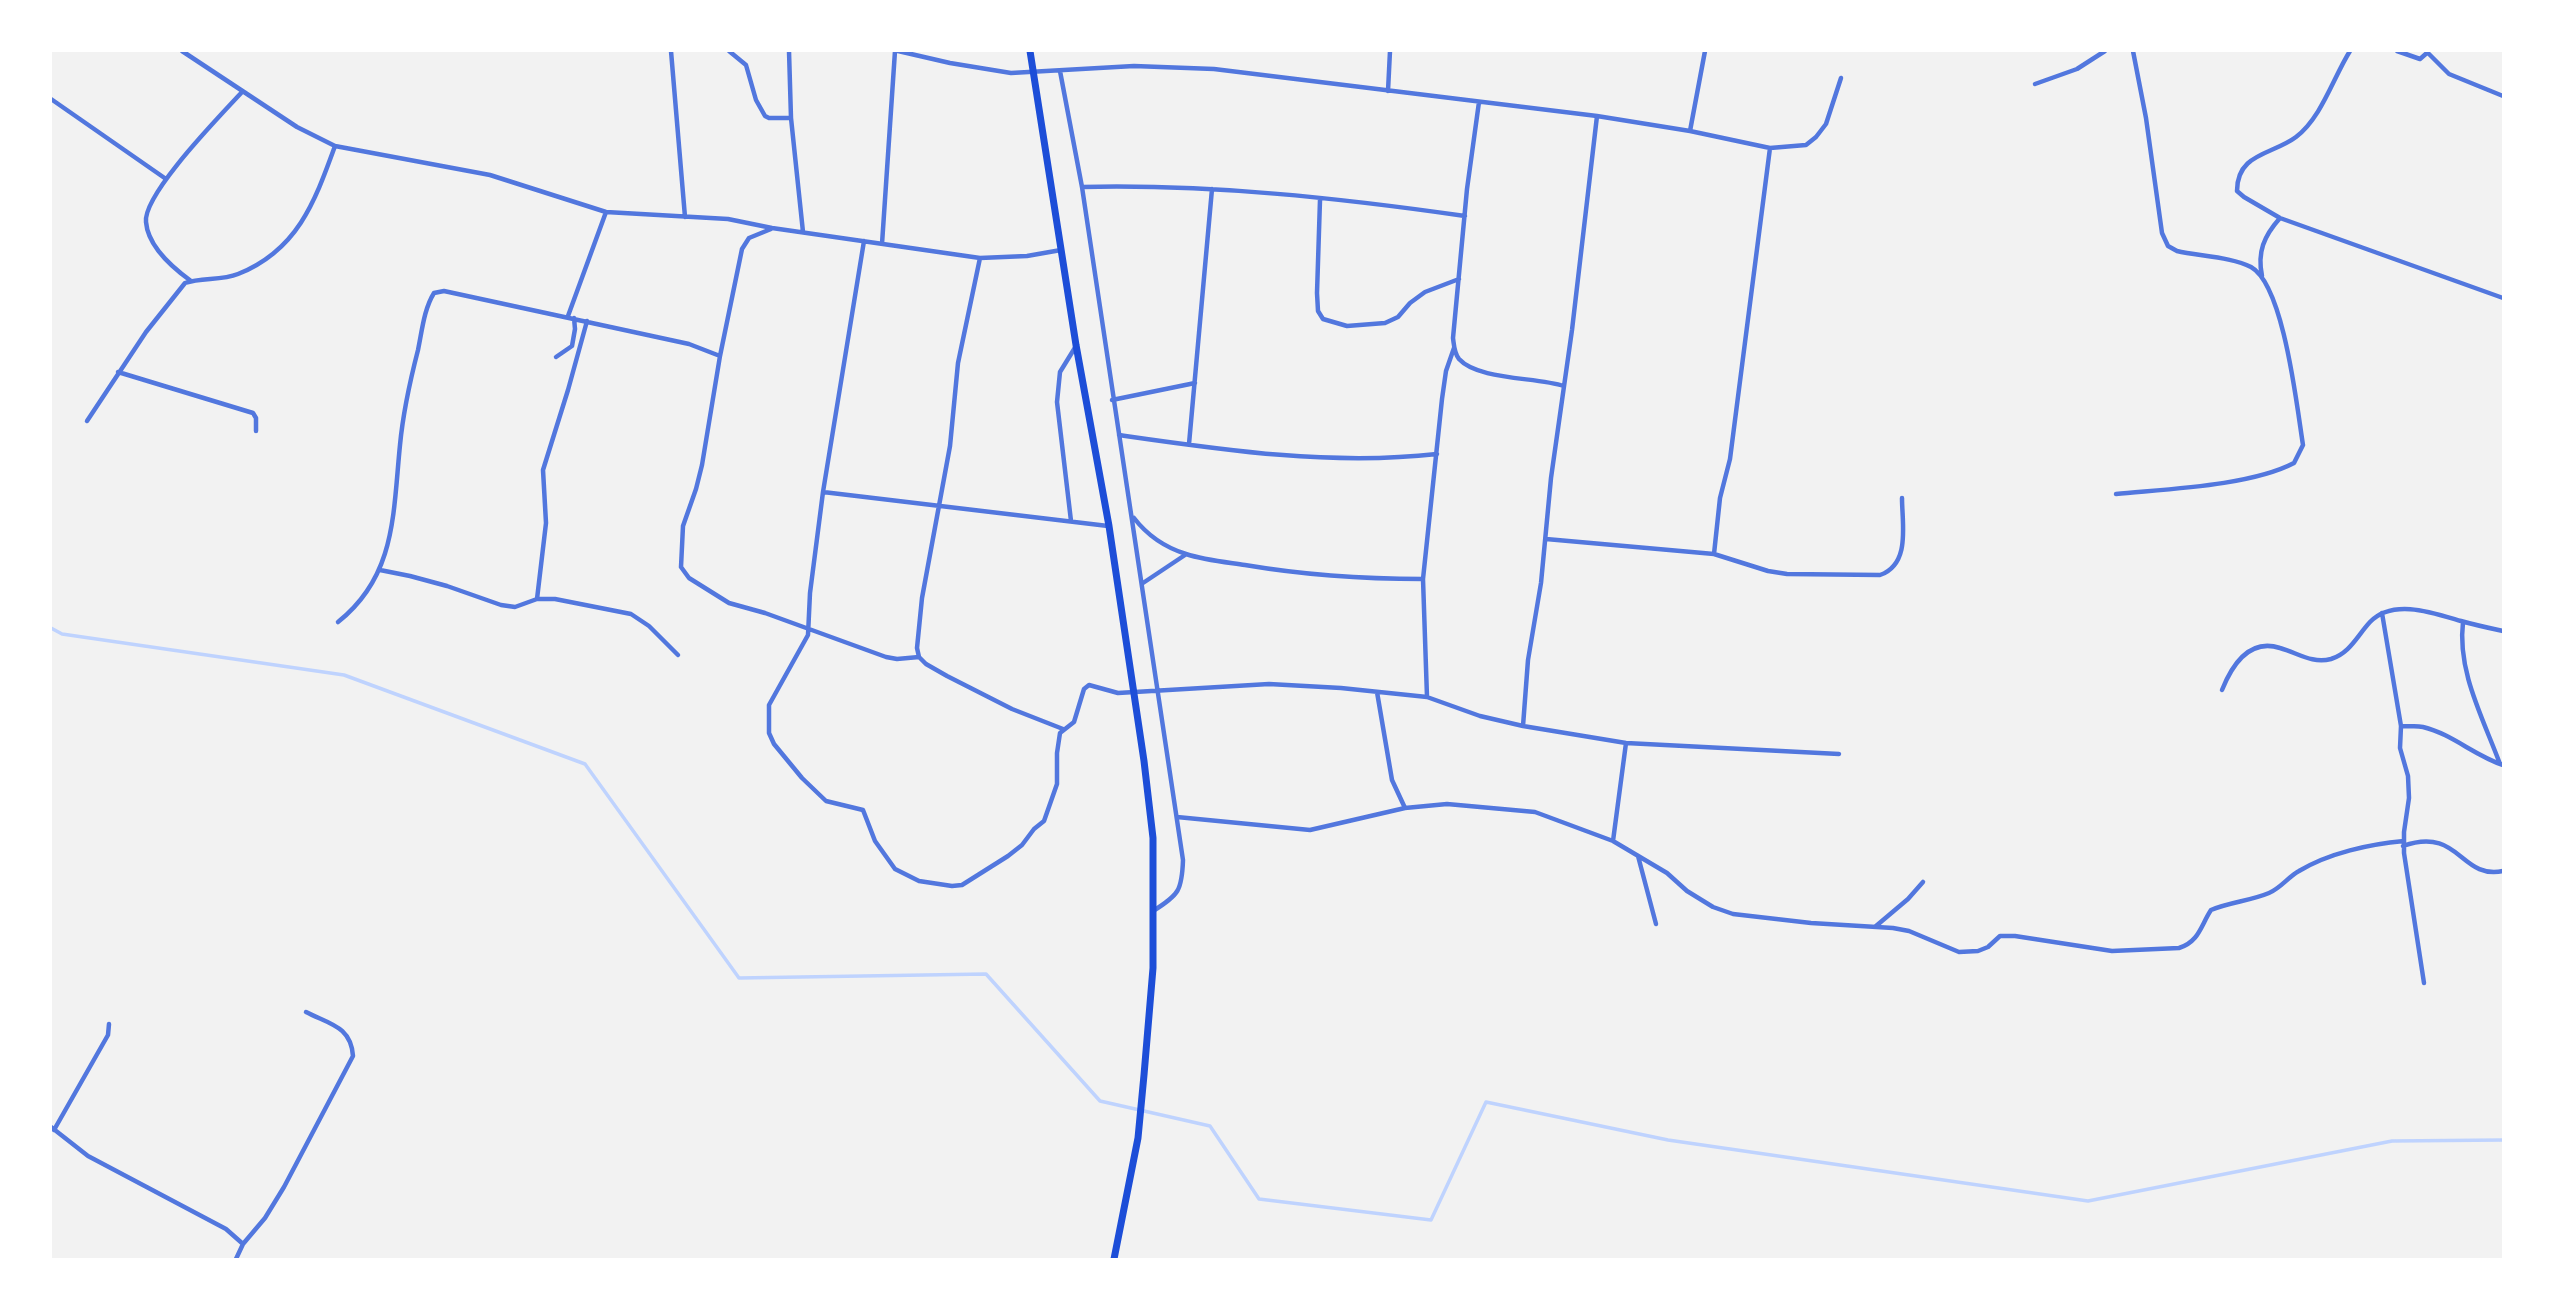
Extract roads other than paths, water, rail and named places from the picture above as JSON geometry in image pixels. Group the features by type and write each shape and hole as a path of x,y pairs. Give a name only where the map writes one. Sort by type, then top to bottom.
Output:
{"highway":[{"path":"1030,51 1076,345 1109,526 1153,838 1153,968 1144,1075 1138,1138 1114,1259"}],"street":[{"path":"182,51 297,127 335,146 490,175 606,212 728,219 772,228 979,258 1027,256 1061,250"},
{"path":"671,51 685,217"},
{"path":"729,51 746,65 756,100 765,116 791,118"},
{"path":"789,51 791,118 803,232"},
{"path":"883,244 897,51 1011,73 1134,66 1214,69 1597,116 1690,131 1770,148 1806,145 1816,137 1826,124 1841,78"},
{"path":"1388,91 1390,51"},
{"path":"1690,131 1705,51"},
{"path":"2035,84 2077,69 2105,51"},
{"path":"2133,51 2140,76 2162,233 2168,246 2177,251 2240,263 2252,267 2262,276"},
{"path":"2350,51 2312,120 2299,135 2285,145 2247,162 2237,181 2237,191 2280,218 2503,298"},
{"path":"2397,51 2420,59 2428,52 2449,74 2503,96"},
{"path":"1060,71 1082,187 1183,860 1182,881 1178,893 1153,911"},
{"path":"191,281 162,256 146,224 146,213 166,179 242,92"},
{"path":"51,99 166,179"},
{"path":"1427,697 1423,579 1446,371 1454,347 1465,216 1479,102"},
{"path":"1523,726 1528,660 1546,539 1551,478 1597,116"},
{"path":"87,421 118,372 185,283 237,275 269,256 296,230 311,209 335,146"},
{"path":"1714,554 1720,498 1730,459 1770,148"},
{"path":"1082,187 1212,189 1386,205 1465,216"},
{"path":"1189,444 1212,189"},
{"path":"1320,199 1317,293 1318,311 1324,319 1347,326 1385,323 1398,317 1410,303 1425,292 1459,279"},
{"path":"556,357 572,346 575,329 571,317 606,212"},
{"path":"2116,494 2262,475 2294,463 2300,454 2303,445 2285,341 2279,314 2262,276 2260,252 2271,228 2280,218"},
{"path":"772,228 749,238 742,249 702,464 683,526 681,567 689,578 729,603 886,657 919,657"},
{"path":"864,241 823,492 808,628 803,647 769,705 769,733 786,759 826,801 863,810 875,841 886,857 895,869 911,878 952,886 962,885 1022,845 1044,821 1047,807 1055,794 1058,741 1063,729 1074,722 1084,689 1089,685 1118,694 1133,691 1304,684 1427,697 1480,716 1523,726 1626,743 1839,754"},
{"path":"979,258 958,363 950,446 921,608 917,648 919,657 926,664 1012,709 1063,729"},
{"path":"338,622 365,597 380,570 396,497 400,439 407,398 426,313 434,293 444,291 571,317 638,335 689,344 720,356"},
{"path":"537,599 546,523 543,470 587,321"},
{"path":"1071,521 1058,416 1057,385 1060,372 1076,345"},
{"path":"1454,347 1457,356 1465,364 1481,371 1539,379 1564,386"},
{"path":"118,372 253,412 256,431"},
{"path":"1112,400 1195,383"},
{"path":"1119,435 1289,455 1363,459 1437,454"},
{"path":"823,492 1109,526"},
{"path":"1546,539 1714,554 1768,571 1787,574 1881,575 1896,565 1902,552 1902,498"},
{"path":"1132,515 1145,532 1186,554 1309,574 1423,579"},
{"path":"1142,583 1186,554"},
{"path":"380,570 447,586 501,605 523,606 537,599 555,599 631,614 649,626 678,656"},
{"path":"2222,690 2229,671 2240,656 2252,650 2271,646 2311,660 2329,660 2351,646 2370,621 2382,613 2424,610 2503,631"},
{"path":"2382,613 2401,726 2400,748 2408,776 2409,798 2404,843 2424,983"},
{"path":"2463,622 2463,662 2501,764"},
{"path":"1377,692 1392,780 1405,808"},
{"path":"2401,726 2422,727 2501,764"},
{"path":"1613,841 1626,743"},
{"path":"1177,817 1310,830 1405,808 1447,804 1535,812 1613,841 1667,873 1693,895 1733,914 1909,931 1959,952 1969,953 1988,947 2000,936 2031,938 2112,951 2179,948 2189,945 2201,932 2211,910 2272,892 2296,872 2310,865 2367,845 2439,842 2475,867 2496,873 2503,871"},
{"path":"1638,855 1656,924"},
{"path":"1875,926 1908,899 1923,882"},
{"path":"236,1259 243,1244 265,1218 284,1187 353,1056 349,1037 344,1032 306,1012"},
{"path":"109,1024 108,1035 52,1128 88,1156 226,1229 243,1244"}],"waterway":[{"path":"51,628 62,634 344,675 585,764 739,978 986,974 1100,1101 1210,1126 1259,1199 1431,1220 1486,1102 1668,1140 2088,1201 2392,1141 2503,1140"}]}
